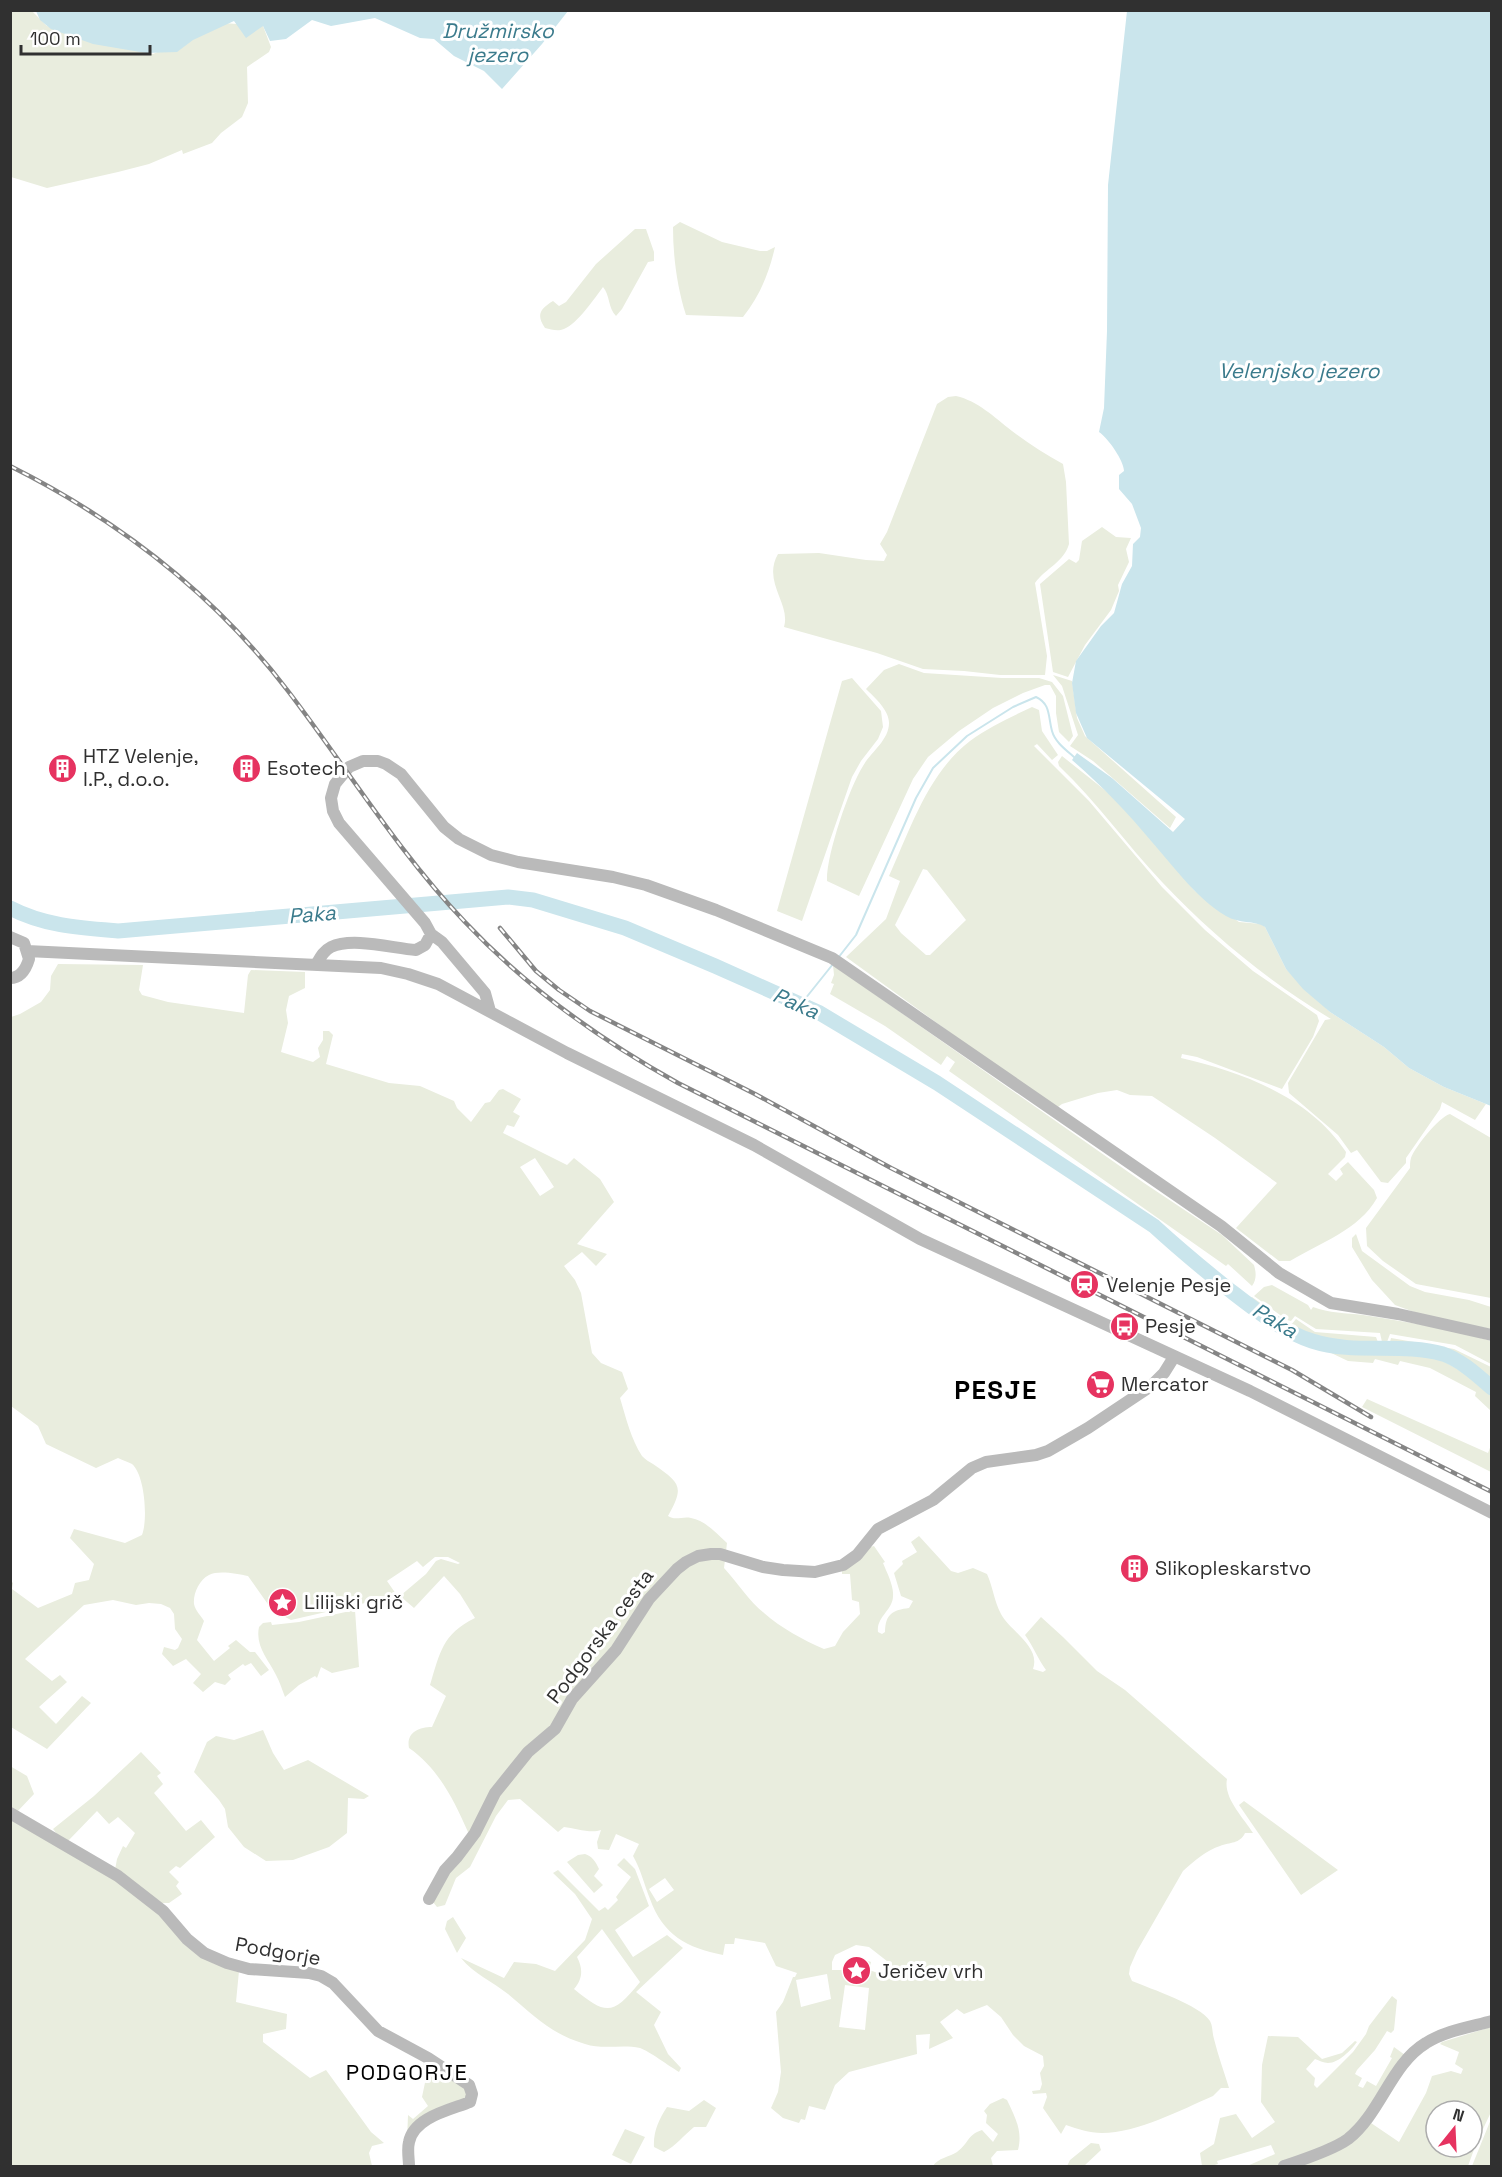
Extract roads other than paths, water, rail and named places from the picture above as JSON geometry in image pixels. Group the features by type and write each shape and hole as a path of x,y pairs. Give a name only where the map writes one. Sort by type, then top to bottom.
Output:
{"street":[{"path":"490,1011 488,1001 479,986 339,823 333,811 331,798 335,784 349,767 369,760 394,768 444,826 459,839 491,855 518,862 613,876 646,885 716,910 832,958 1221,1226 1279,1273 1331,1303 1398,1314 1491,1335"},
{"path":"316,965 321,954 342,944 416,950 426,945 428,929"},
{"path":"10,937 24,943 29,959 27,967 16,978 10,978"},
{"path":"27,951 381,968 438,984 578,1059 754,1145 920,1239 1250,1391 1491,1513"},
{"name":"Podgorska cesta","path":"429,1899 444,1870 475,1833 495,1793 528,1752 555,1729 572,1699 610,1657 649,1599 686,1562 698,1556 720,1554 763,1567 803,1572 826,1571 843,1565 857,1555 878,1529 933,1500 972,1468 986,1462 1036,1455 1048,1451 1088,1428 1151,1386 1164,1373 1174,1357"},
{"name":"Podgorje","path":"10,1813 118,1876 163,1911 187,1939 204,1953 226,1963 249,1969 309,1973 321,1976 333,1983 378,2031 428,2058 468,2085 472,2094 470,2102 424,2121 416,2128 409,2141 409,2166"},
{"path":"1284,2166 1348,2139 1380,2103 1395,2075 1410,2055 1425,2043 1444,2033 1491,2021"}],"water":[{"name":"Družmirsko jezero","path":"36,11 568,11 502,89 484,71 454,56 434,39 420,38 375,18 331,26 312,20 286,39 270,41 263,26 246,38 234,21 193,40 177,52 146,53 93,44 51,29 40,20"},
{"name":"Velenjsko jezero","path":"1127,11 1491,11 1491,1106 1444,1087 1409,1068 1384,1047 1330,1012 1303,989 1286,969 1265,927 1231,918 1215,909 1186,882 1123,809 1072,760 1077,753 1112,778 1173,832 1185,819 1087,738 1076,713 1072,683 1076,661 1101,626 1114,613 1122,584 1132,566 1133,544 1140,537 1141,528 1132,504 1119,489 1119,475 1124,471 1121,462 1111,444 1099,432 1104,408 1107,331 1108,185"}],"waterway":[{"path":"838,958 856,935 916,798 933,768 967,736 1013,707 1036,697 1047,707 1056,739 1074,757"},
{"name":"Paka","path":"10,908 50,922 118,931 508,897 533,900 625,928 818,1012 937,1083 1154,1226 1227,1288 1289,1331 1328,1345 1411,1349 1443,1354 1463,1364 1492,1388"},
{"path":"801,1004 833,964"}],"railway":[{"path":"10,466 89,510 126,536 162,563 229,623 288,691 417,867 465,922 513,969 592,1030 678,1083 1492,1492"},
{"path":"500,928 536,971 590,1011 755,1094 891,1168 1292,1370 1371,1417"}],"place":[{"name":"HTZ Velenje, I.P., d.o.o.","path":"62,768"},
{"name":"Esotech","path":"246,768"},
{"name":"Velenje Pesje","path":"1085,1285"},
{"name":"Pesje","path":"1124,1326"},
{"name":"Mercator","path":"1100,1384"},
{"name":"Slikopleskarstvo","path":"1134,1568"},
{"name":"Lilijski grič","path":"283,1602"},
{"name":"Jeričev vrh","path":"857,1971"}],"district":[{"name":"PESJE","path":"996,1390"},
{"name":"PODGORJE","path":"407,2072"}]}
